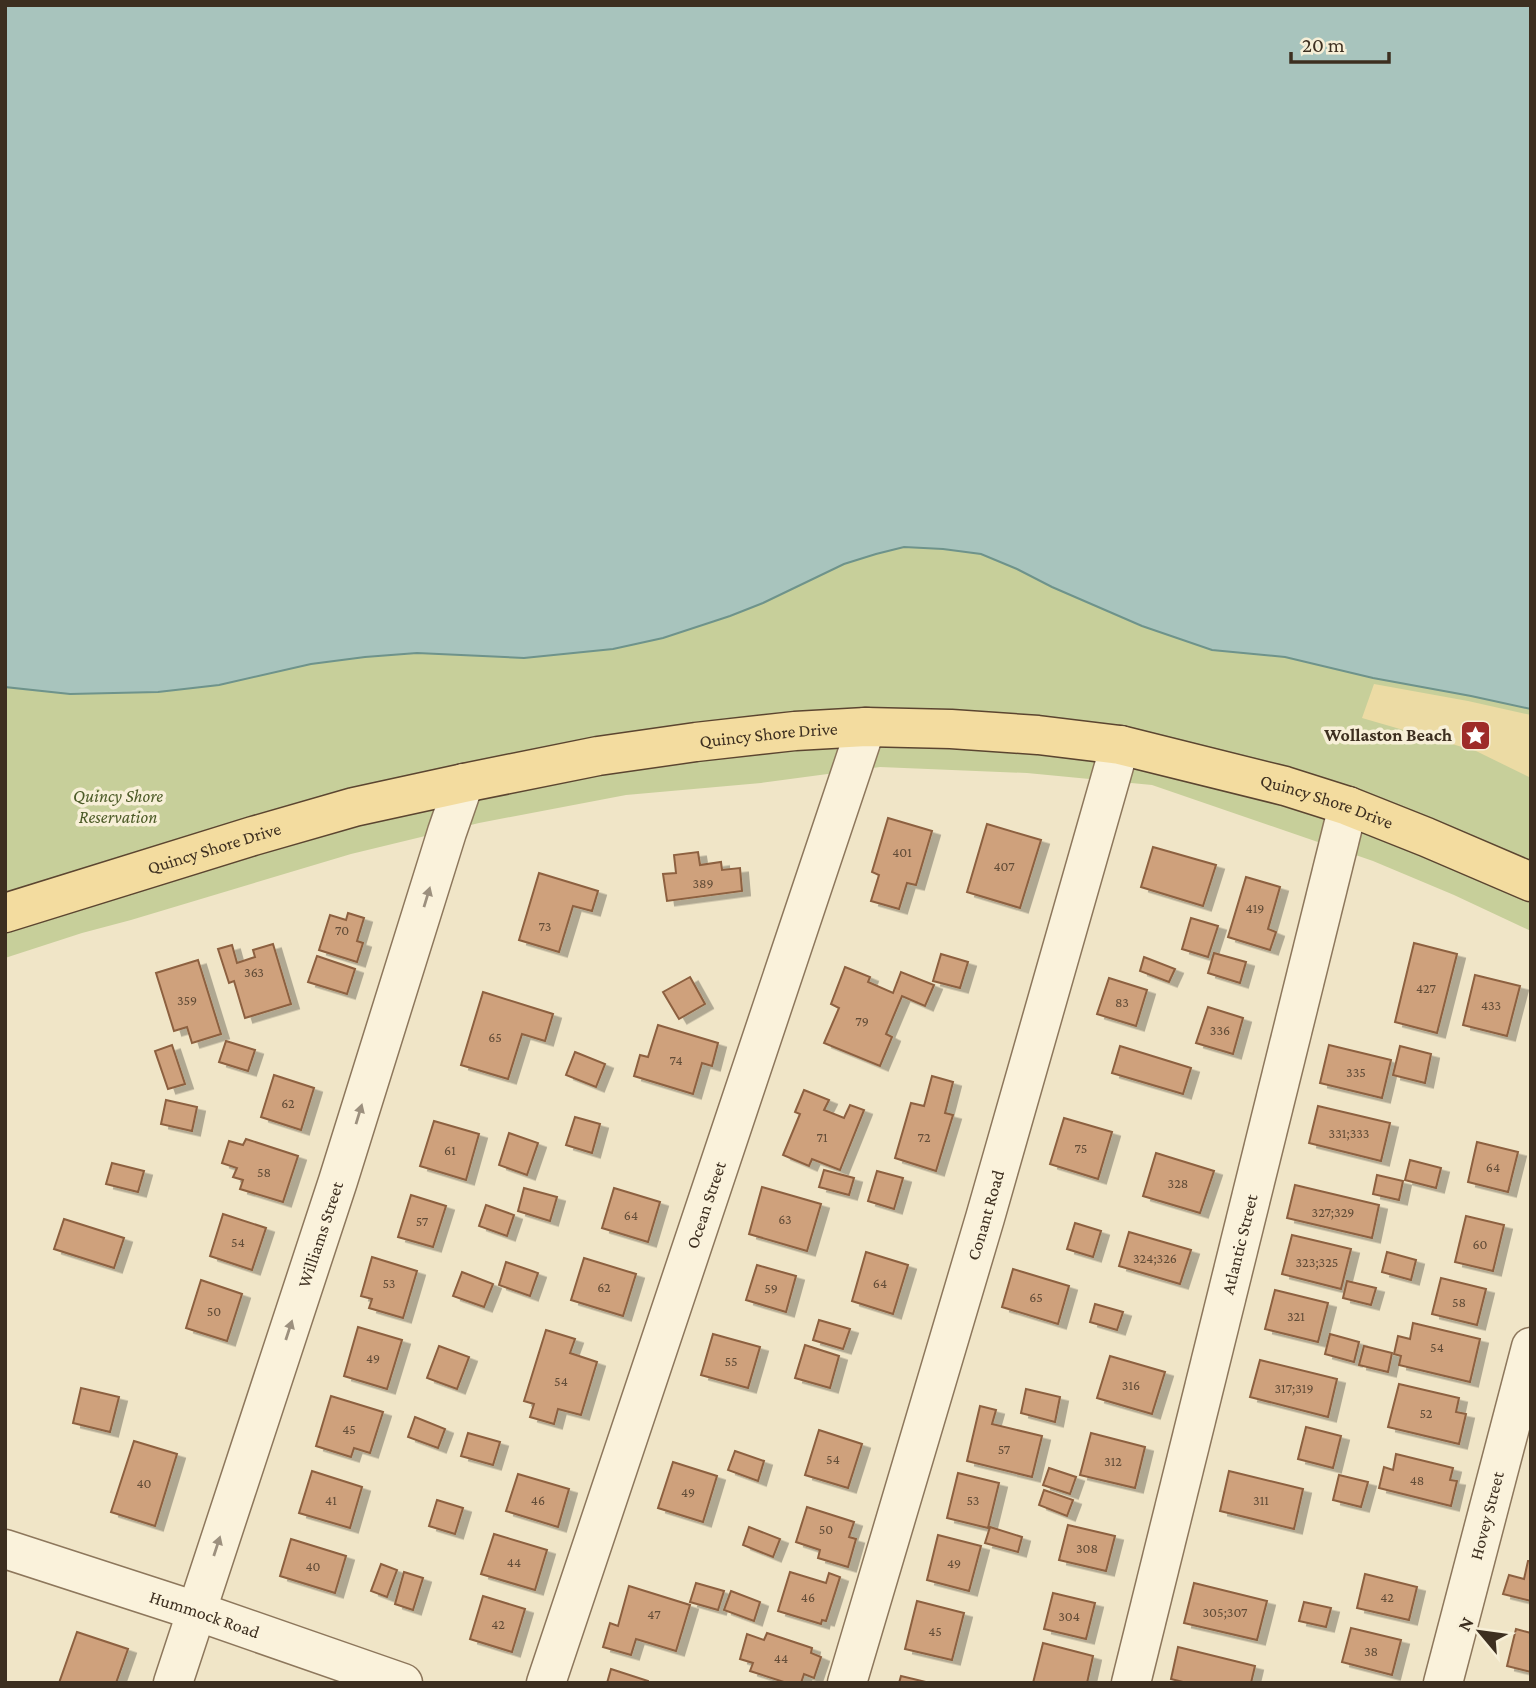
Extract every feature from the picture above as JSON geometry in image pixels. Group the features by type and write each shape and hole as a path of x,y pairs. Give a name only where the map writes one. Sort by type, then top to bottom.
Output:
{"main road":[{"name":"Quincy Shore Drive","path":"5,913 355,807 464,783 597,756 696,742 795,731 866,727 1038,735 1120,745 1285,786 1348,806 1531,882"}],"street":[{"name":"Ocean Street","path":"546,1683 866,727"},
{"name":"Conant Road","path":"847,1683 981,1231 1120,745"},
{"name":"Williams Street","path":"173,1683 338,1181 464,783"},
{"name":"Atlantic Street","path":"1132,1683 1348,806"},
{"name":"Hovey Street","path":"1443,1683 1531,1347"},
{"name":"Hummock Road","path":"5,1549 196,1611 403,1683"}],"green space":[{"name":"Quincy Shore Reservation","path":"904,547 980,554 1142,626 1212,650 1285,657 1373,678 1531,709 1531,931 1373,861 1152,785 1027,773 880,767 761,783 626,795 479,823 351,854 5,958 5,687 70,694 158,692 311,664 365,657 417,653 524,658 613,649 763,603 844,564"}],"sand":[{"name":"Wollaston Beach","path":"1374,684 1531,715 1531,778 1476,751 1362,718"}],"water":[{"path":"5,5 1531,5 1531,709 1373,678 1285,657 1212,650 1142,626 981,554 904,547 844,564 730,616 663,638 613,649 524,658 417,653 365,657 311,664 219,685 158,692 70,694 5,687"}],"building":[{"path":"888,818 932,831 916,885 907,883 899,909 871,901 879,875 872,872"},
{"path":"987,824 1041,840 1020,908 967,892"},
{"path":"1153,847 1216,865 1203,906 1141,887"},
{"path":"698,852 700,865 721,862 722,870 740,868 742,891 667,901 663,874 676,873 674,855"},
{"path":"539,873 598,891 592,911 573,906 559,952 519,940"},
{"path":"1246,877 1280,887 1268,929 1276,932 1270,950 1228,937"},
{"path":"348,913 364,918 357,941 363,943 357,962 319,950 330,915 346,920"},
{"path":"1191,918 1218,926 1208,957 1182,949"},
{"path":"1414,943 1457,954 1437,1033 1395,1022"},
{"path":"273,944 291,1004 245,1018 234,981 229,983 218,949 232,945 237,963 255,957 253,950"},
{"path":"1214,953 1246,962 1240,983 1208,973"},
{"path":"941,954 968,962 960,988 933,981"},
{"path":"317,956 355,969 347,994 308,982"},
{"path":"1144,957 1175,969 1169,982 1140,971"},
{"path":"198,960 221,1034 192,1043 187,1027 174,1031 156,973"},
{"path":"845,967 870,977 868,982 893,993 901,972 934,985 925,1006 902,996 886,1034 892,1037 880,1066 824,1043 839,1008 831,1004"},
{"path":"1475,975 1520,986 1507,1036 1463,1025"},
{"path":"690,977 705,1004 679,1019 663,992"},
{"path":"1109,978 1147,990 1136,1026 1097,1014"},
{"path":"483,992 553,1014 545,1041 522,1034 508,1079 461,1065"},
{"path":"1208,1007 1243,1018 1233,1054 1196,1043"},
{"path":"658,1025 718,1043 712,1066 702,1063 693,1094 634,1076 640,1055 648,1057"},
{"path":"226,1041 255,1050 248,1071 219,1062"},
{"path":"172,1045 185,1084 168,1089 155,1051"},
{"path":"1329,1045 1391,1060 1382,1098 1320,1083"},
{"path":"1120,1046 1191,1068 1183,1094 1112,1073"},
{"path":"1400,1046 1431,1054 1425,1083 1393,1075"},
{"path":"575,1052 605,1064 596,1087 566,1075"},
{"path":"274,1075 314,1088 301,1130 261,1117"},
{"path":"932,1076 953,1082 945,1113 953,1115 936,1171 895,1158 911,1103 924,1106"},
{"path":"804,1090 829,1100 824,1110 844,1118 850,1105 864,1110 840,1170 812,1159 809,1166 783,1155 800,1114 795,1112"},
{"path":"166,1100 197,1107 192,1131 161,1124"},
{"path":"1318,1106 1390,1123 1381,1161 1309,1143"},
{"path":"575,1117 600,1124 592,1153 566,1145"},
{"path":"1064,1118 1112,1132 1098,1179 1050,1164"},
{"path":"434,1121 479,1134 466,1180 420,1166"},
{"path":"509,1133 538,1143 527,1175 499,1165"},
{"path":"246,1139 298,1156 283,1202 240,1189 243,1180 233,1177 237,1168 222,1163 229,1141 243,1145"},
{"path":"1477,1142 1518,1152 1508,1192 1468,1182"},
{"path":"1156,1153 1214,1171 1200,1213 1143,1196"},
{"path":"1410,1160 1441,1168 1436,1188 1405,1180"},
{"path":"112,1163 144,1171 138,1192 106,1184"},
{"path":"824,1170 854,1178 849,1195 819,1187"},
{"path":"877,1171 903,1178 894,1209 868,1201"},
{"path":"1377,1175 1403,1181 1399,1200 1373,1194"},
{"path":"1295,1185 1379,1205 1372,1238 1287,1218"},
{"path":"762,1187 821,1204 807,1251 749,1234"},
{"path":"524,1188 557,1197 550,1221 518,1211"},
{"path":"614,1188 660,1202 648,1242 602,1228"},
{"path":"411,1195 446,1206 433,1247 398,1237"},
{"path":"486,1205 514,1215 507,1236 479,1226"},
{"path":"223,1214 266,1228 252,1270 210,1256"},
{"path":"1466,1216 1504,1225 1493,1271 1455,1262"},
{"path":"64,1219 124,1238 114,1268 54,1249"},
{"path":"1075,1223 1101,1231 1093,1257 1067,1249"},
{"path":"1129,1232 1191,1250 1180,1284 1119,1266"},
{"path":"1292,1235 1351,1249 1341,1289 1282,1274"},
{"path":"866,1252 908,1265 893,1314 852,1301"},
{"path":"1387,1252 1416,1260 1411,1280 1382,1272"},
{"path":"372,1257 417,1271 403,1318 369,1308 372,1299 361,1296"},
{"path":"584,1258 636,1274 623,1316 571,1300"},
{"path":"506,1262 538,1273 530,1296 499,1285"},
{"path":"757,1265 796,1276 786,1312 746,1300"},
{"path":"1013,1269 1069,1286 1058,1324 1002,1307"},
{"path":"462,1272 493,1284 484,1307 453,1296"},
{"path":"1441,1278 1486,1289 1477,1325 1432,1314"},
{"path":"201,1280 242,1294 227,1341 186,1328"},
{"path":"1347,1281 1376,1288 1371,1305 1343,1298"},
{"path":"1275,1290 1328,1303 1318,1342 1265,1329"},
{"path":"1095,1304 1123,1312 1117,1330 1090,1322"},
{"path":"819,1320 850,1329 843,1349 813,1340"},
{"path":"1413,1323 1480,1339 1470,1382 1399,1365 1401,1356 1394,1354 1398,1336 1410,1339"},
{"path":"358,1327 402,1340 387,1389 344,1376"},
{"path":"546,1330 575,1339 570,1353 597,1362 581,1415 558,1409 554,1424 530,1417 534,1404 524,1401"},
{"path":"713,1334 760,1347 748,1388 701,1375"},
{"path":"1330,1334 1359,1342 1354,1362 1325,1354"},
{"path":"805,1345 839,1356 830,1388 795,1378"},
{"path":"439,1346 469,1357 457,1389 427,1378"},
{"path":"1364,1346 1392,1353 1388,1372 1359,1365"},
{"path":"1110,1356 1165,1372 1152,1414 1097,1398"},
{"path":"1260,1360 1337,1379 1328,1417 1250,1397"},
{"path":"1399,1384 1459,1398 1456,1412 1466,1414 1459,1444 1388,1427"},
{"path":"81,1388 119,1397 110,1432 73,1423"},
{"path":"1026,1389 1060,1397 1055,1422 1021,1413"},
{"path":"331,1396 383,1412 370,1453 354,1448 351,1457 316,1446"},
{"path":"980,1406 996,1410 992,1424 1042,1436 1032,1477 967,1461"},
{"path":"415,1417 445,1429 438,1448 408,1437"},
{"path":"1306,1427 1341,1436 1333,1468 1298,1459"},
{"path":"819,1430 862,1444 848,1488 805,1475"},
{"path":"468,1433 500,1442 493,1465 461,1456"},
{"path":"1091,1433 1145,1447 1135,1488 1080,1475"},
{"path":"134,1441 177,1454 155,1526 111,1512"},
{"path":"735,1451 764,1461 758,1481 728,1470"},
{"path":"1396,1454 1453,1468 1450,1480 1457,1481 1451,1506 1379,1488 1384,1467 1393,1470"},
{"path":"673,1462 717,1476 703,1522 658,1508"},
{"path":"1049,1468 1076,1477 1070,1494 1043,1485"},
{"path":"312,1471 362,1487 350,1528 299,1513"},
{"path":"1229,1471 1303,1489 1294,1529 1220,1511"},
{"path":"958,1473 999,1483 988,1528 947,1518"},
{"path":"518,1474 569,1489 558,1527 506,1511"},
{"path":"1339,1475 1368,1482 1361,1507 1333,1500"},
{"path":"1044,1490 1073,1500 1067,1516 1039,1505"},
{"path":"437,1500 463,1508 455,1534 429,1526"},
{"path":"807,1507 854,1522 849,1537 856,1539 848,1567 818,1558 820,1550 796,1542"},
{"path":"1068,1525 1115,1536 1106,1571 1059,1560"},
{"path":"749,1527 780,1539 773,1557 743,1545"},
{"path":"990,1527 1022,1537 1018,1552 985,1543"},
{"path":"494,1534 547,1550 535,1590 481,1574"},
{"path":"938,1535 981,1546 969,1591 927,1580"},
{"path":"291,1539 346,1556 335,1593 280,1576"},
{"path":"1528,1561 1531,1561 1531,1601 1503,1594 1509,1575 1524,1579"},
{"path":"381,1564 397,1570 387,1597 371,1591"},
{"path":"404,1572 423,1578 413,1610 395,1604"},
{"path":"790,1572 826,1583 829,1573 840,1577 826,1621 822,1620 821,1624 778,1611"},
{"path":"1365,1574 1417,1587 1409,1620 1357,1608"},
{"path":"696,1583 724,1591 718,1610 690,1602"},
{"path":"1194,1583 1267,1601 1257,1640 1184,1623"},
{"path":"629,1586 690,1605 676,1651 636,1639 631,1655 603,1647 610,1623 618,1626"},
{"path":"731,1591 760,1602 754,1621 724,1610"},
{"path":"1053,1593 1095,1603 1086,1639 1044,1629"},
{"path":"483,1596 525,1609 512,1652 470,1639"},
{"path":"917,1601 964,1613 952,1660 905,1649"},
{"path":"1304,1602 1331,1608 1326,1627 1299,1621"},
{"path":"1351,1628 1401,1640 1392,1675 1342,1662"},
{"path":"1516,1629 1531,1633 1531,1672 1507,1666"},
{"path":"77,1632 128,1649 116,1683 59,1683"},
{"path":"767,1633 812,1648 811,1653 821,1657 814,1678 804,1674 801,1683 787,1683 750,1671 753,1663 740,1659 747,1634 764,1640"},
{"path":"1043,1643 1093,1656 1087,1683 1033,1683"},
{"path":"1178,1647 1255,1666 1251,1683 1187,1683 1171,1679"},
{"path":"611,1669 648,1681 648,1683 607,1683"},
{"path":"901,1676 930,1683 899,1683"}],"place":[{"name":"Wollaston Beach","path":"1475,735"}]}
